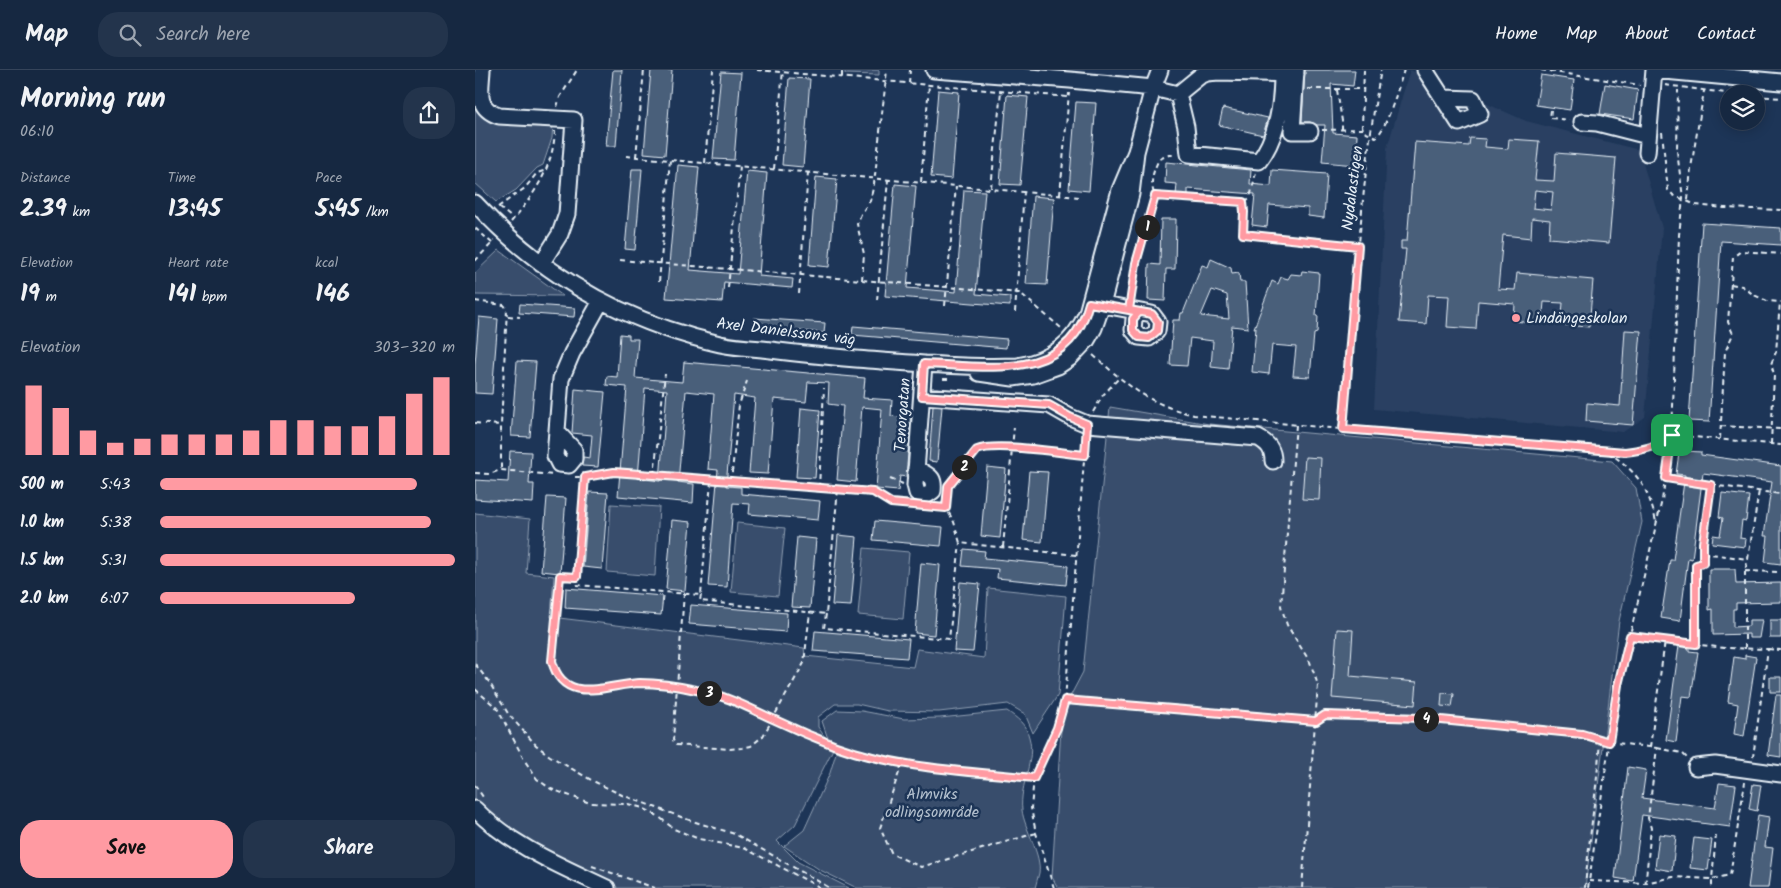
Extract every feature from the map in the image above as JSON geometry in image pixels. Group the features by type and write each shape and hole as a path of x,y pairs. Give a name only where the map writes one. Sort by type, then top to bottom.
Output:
{"street":[{"path":"482,70 482,104 492,114 574,120 567,214 561,234 541,264"},
{"path":"934,70 1153,88 1178,94 1207,73 1292,76"},
{"name":"Axel Danielssons väg","path":"1153,88 1155,70"},
{"name":"Axel Danielssons väg","path":"475,203 489,211 509,238 541,264 601,301 653,324 722,344 835,357 924,364 1003,366 1032,364 1057,352 1066,345 1096,304 1120,190 1136,152 1153,88 1160,70"},
{"path":"1425,70 1444,98"},
{"path":"1647,153 1653,74 1781,82"},
{"path":"1178,94 1186,127 1189,154 1259,161 1271,140 1282,93 1292,76"},
{"path":"1292,76 1292,130 1310,131"},
{"path":"1582,122 1597,123 1649,136"},
{"path":"557,432 561,379 572,353 601,301"},
{"path":"1096,304 1134,311"},
{"name":"Tenorgatan","path":"916,468 924,364"},
{"path":"922,396 1049,405 1087,424 1258,438 1263,440 1272,450 1273,461"},
{"path":"1696,767 1715,765 1781,774"},
{"path":"480,805 485,820 539,856 607,888"}],"path":[{"path":"510,223 527,203 547,170 554,149 556,118 560,97 577,70"},
{"path":"636,157 644,70"},
{"path":"705,163 713,70"},
{"path":"757,70 1068,97"},
{"path":"842,70 842,78"},
{"path":"862,280 864,254 857,224 870,201 875,178 887,70"},
{"path":"909,83 910,70"},
{"path":"1363,70 1363,129 1364,132 1376,137 1380,134 1403,70"},
{"name":"Nydalastigen","path":"1343,429 1358,246 1381,70"},
{"path":"1541,70 1636,85 1653,74 1658,83 1720,93"},
{"path":"774,169 782,71"},
{"path":"991,189 1003,76"},
{"path":"1292,76 1337,89 1363,88"},
{"path":"1060,195 1070,80"},
{"path":"921,182 929,85"},
{"path":"1337,89 1342,130"},
{"path":"1587,888 1618,685 1666,478 1672,435 1679,235 1683,198 1677,151 1678,90"},
{"path":"1688,201 1691,168 1704,91"},
{"path":"1765,97 1781,98"},
{"path":"1551,110 1550,118 1582,122"},
{"path":"1662,124 1668,190 1673,195 1695,205 1781,210"},
{"path":"1310,131 1363,129"},
{"path":"1134,311 1136,263 1155,196 1151,186 1152,174 1159,159 1169,155 1189,154"},
{"path":"626,156 1079,197"},
{"path":"659,282 670,160"},
{"path":"1155,196 1243,202 1250,198 1259,161"},
{"path":"728,288 740,166"},
{"path":"489,211 525,188 537,173 547,170"},
{"path":"799,294 808,172"},
{"path":"877,300 889,180"},
{"path":"945,306 956,186"},
{"path":"1015,312 1024,192"},
{"path":"1243,202 1243,234 1358,246"},
{"path":"489,211 513,219"},
{"path":"475,228 491,243"},
{"path":"475,261 496,239"},
{"path":"1720,440 1725,352 1733,334 1728,322 1733,257 1741,251 1781,254"},
{"path":"619,260 1016,292 1020,293 1061,328"},
{"path":"1731,284 1742,286 1754,295 1767,301 1780,302 1776,352 1771,364 1774,374 1771,444"},
{"path":"475,301 504,305 508,316 501,425 501,470"},
{"path":"508,316 520,317"},
{"path":"1093,355 1142,395 1181,412 1208,417 1607,452 1642,450 1665,442 1672,435"},
{"path":"654,475 665,374"},
{"path":"1055,888 1035,833 1031,808 1034,778 1057,728 1065,700 1087,424 1103,395 1119,378"},
{"path":"731,482 739,405 747,381"},
{"path":"819,488 824,388"},
{"path":"475,423 501,425"},
{"path":"1296,425 1281,606 1287,625 1310,662 1318,685 1302,888"},
{"path":"1721,426 1781,429"},
{"path":"1003,547 1014,427"},
{"path":"1672,435 1781,446"},
{"path":"838,489 824,628 949,639 960,543 954,522 946,508 948,486 977,450 983,447 1085,455"},
{"path":"1607,452 1630,468 1638,478 1649,497 1656,524"},
{"path":"475,473 489,474 501,470 556,475"},
{"path":"575,477 614,472 711,481 838,489 873,492 891,503 919,506"},
{"path":"585,477 577,585 701,595"},
{"path":"1666,478 1781,494"},
{"path":"711,481 700,601 826,614"},
{"path":"1696,644 1696,565 1703,563 1711,485"},
{"path":"1745,649 1745,571 1759,491"},
{"path":"928,506 946,508"},
{"path":"960,543 1076,555"},
{"path":"1703,553 1748,559"},
{"path":"1745,571 1781,572"},
{"path":"577,577 560,576 552,661 554,669 559,676 570,686 588,690 638,683 677,687 723,696 838,746 902,764 1034,778"},
{"path":"684,593 673,740 676,745 730,749 742,748 751,746 763,736 803,663 810,612"},
{"path":"1630,636 1745,649 1781,650"},
{"path":"1650,747 1665,641"},
{"path":"1589,881 1645,883 1673,876 1712,880 1730,875 1768,649"},
{"path":"475,664 489,682 509,715 550,756 593,781 622,795 692,821 735,834 830,888"},
{"path":"475,689 497,708 537,779 551,789 590,803 628,804 643,808 658,816 674,829 699,839 745,848 821,888"},
{"path":"1065,700 1316,721 1325,715 1421,718 1582,734 1609,742 1682,753 1696,767"},
{"path":"1587,888 1588,851 1598,779 1600,739"},
{"path":"1645,888 1651,828 1648,818 1657,748"},
{"path":"902,764 879,828 892,854 921,867 1035,833"},
{"path":"475,786 480,805"},
{"path":"1711,888 1716,835"},
{"path":"589,865 655,888"}],"shaded area":[{"name":"Lindängeskolan","path":"1410,70 1526,121 1639,150 1662,228 1645,417 1623,432 1374,409 1387,148"}],"green space":[{"path":"845,70 879,70 879,75 845,74"},
{"path":"475,79 477,103 553,123 552,138 543,165 537,168 516,190 496,202 475,183"},
{"path":"499,250 563,296 475,295 475,273"},
{"path":"1110,407 1209,424 1612,461 1636,488 1642,522 1619,621 1585,888 1058,888 1052,877 1062,712 1083,672"},
{"path":"611,504 659,507 655,576 607,572"},
{"path":"475,513 530,519 526,573 554,576 551,617 804,648 805,656 913,667 917,649 984,658 988,588 1066,596 1058,695 1033,733 1025,714 1008,704 939,712 888,711 857,704 835,704 818,717 818,727 833,749 795,825 777,841 798,862 849,888 618,888 540,852 475,804"},
{"path":"737,523 785,528 778,596 731,592"},
{"path":"864,548 909,552 903,619 858,615"},
{"name":"Almviks odlingsområde","path":"837,710 862,711 904,719 940,718 1007,711 1018,719 1026,728 1031,746 1023,791 1022,810 1038,858 1039,873 1035,888 857,888 820,870 784,846 804,830 830,773 838,746 827,736 822,721"}],"building":[{"path":"613,70 622,70 616,146 606,146"},
{"path":"651,70 672,70 665,155 644,153"},
{"path":"1305,70 1355,70 1353,86 1331,84 1333,133 1357,135 1355,165 1322,162 1325,125 1302,122"},
{"path":"721,72 741,73 734,160 713,159"},
{"path":"1541,75 1574,80 1570,110 1536,105"},
{"path":"789,78 810,79 803,167 782,165"},
{"path":"1605,84 1638,90 1634,119 1600,114"},
{"path":"938,90 959,92 952,179 931,177"},
{"path":"1007,95 1028,97 1020,185 1000,184"},
{"path":"1076,102 1096,103 1089,191 1069,189"},
{"path":"1223,108 1268,118 1263,135 1219,125"},
{"path":"1470,138 1486,139 1485,147 1508,149 1509,139 1539,141 1535,180 1554,181 1556,153 1616,158 1609,243 1549,238 1550,220 1532,218 1531,238 1503,235 1498,289 1515,290 1517,273 1593,280 1589,327 1561,325 1563,303 1544,302 1542,324 1514,321 1515,304 1478,301 1476,329 1447,327 1449,296 1428,295 1426,324 1399,322 1406,249 1401,249 1401,241 1407,241 1415,142 1469,146","holes":["1535,190 1553,192 1551,210 1533,208"]},
{"path":"1166,162 1251,170 1250,184 1271,186 1272,170 1327,174 1324,218 1308,216 1308,208 1269,205 1267,227 1252,225 1255,194 1188,189 1188,196 1176,195 1177,184 1165,183"},
{"path":"678,165 699,167 690,270 738,274 747,171 767,173 759,276 793,279 792,288 724,282 722,302 666,298"},
{"path":"632,169 642,169 635,250 625,249"},
{"path":"816,177 837,179 829,267 809,265"},
{"path":"895,184 916,186 907,288 956,292 964,190 985,191 976,294 1010,297 1010,306 885,296"},
{"path":"1033,196 1054,198 1047,285 1026,284"},
{"path":"1161,219 1176,219 1175,269 1166,269 1165,301 1148,300 1149,264 1160,265"},
{"path":"1702,223 1781,228 1781,245 1721,241 1709,422 1689,421"},
{"path":"1211,259 1231,268 1232,274 1239,273 1240,282 1245,282 1248,328 1232,326 1228,369 1211,367 1213,341 1190,338 1187,366 1170,365 1173,320 1180,320 1181,313 1183,313 1202,265 1208,267","holes":["1212,290 1227,295 1229,319 1201,316"]},
{"path":"1302,271 1319,273 1316,316 1318,316 1317,333 1314,334 1310,377 1293,376 1296,347 1272,345 1269,374 1252,372 1256,328 1254,328 1272,281 1278,284 1281,277 1288,279 1291,274 1301,275"},
{"path":"520,304 575,308 574,317 519,313"},
{"path":"479,317 498,319 492,394 475,393 475,364"},
{"path":"754,318 825,323 824,333 753,327"},
{"path":"853,326 1007,339 1006,348 852,335"},
{"path":"1625,330 1641,331 1633,425 1586,421 1587,403 1620,406"},
{"path":"620,334 629,335 629,339 638,339 635,378 682,382 684,362 865,378 863,398 892,400 891,416 911,418 906,477 900,476 898,491 876,489 882,409 862,407 856,482 837,480 843,406 828,404 829,383 808,382 806,402 774,399 768,474 749,473 755,398 734,395 726,486 741,487 741,494 820,501 818,520 749,514 750,504 733,503 727,587 708,586 718,470 708,469 714,394 686,391 678,482 694,484 693,503 618,496 627,387 606,385 607,376 617,377","holes":["645,388 667,390 660,481 638,478"]},
{"path":"517,361 536,362 530,437 511,436"},
{"path":"575,389 605,392 598,467 582,466 583,457 590,458 592,435 572,433"},
{"path":"933,406 942,407 937,462 929,461"},
{"path":"801,408 820,410 815,478 796,477"},
{"path":"510,451 531,452 529,484 534,484 533,503 475,499 475,480 508,482"},
{"path":"1686,451 1701,452 1701,455 1781,466 1781,564 1765,562 1768,536 1764,536 1772,482 1703,473 1692,559 1688,558 1680,621 1661,618 1670,560 1673,560 1685,475 1676,474 1679,453 1686,454"},
{"path":"1305,457 1321,458 1319,500 1302,499"},
{"path":"987,467 1006,469 1000,538 981,536"},
{"path":"1029,471 1048,472 1042,542 1023,540"},
{"path":"589,492 608,493 602,569 583,567"},
{"path":"1722,493 1749,496 1746,521 1742,520 1740,538 1746,539 1745,547 1712,543 1713,535 1720,536 1723,518 1719,517"},
{"path":"547,497 566,498 560,573 541,571"},
{"path":"672,520 691,522 685,591 666,589"},
{"path":"875,521 943,527 941,546 873,540"},
{"path":"838,535 857,537 851,606 832,605"},
{"path":"797,537 816,539 810,608 791,607"},
{"path":"964,549 985,551 984,558 1068,566 1066,585 997,578 998,569 962,566"},
{"path":"921,563 940,565 934,635 915,633"},
{"path":"1709,569 1735,569 1736,584 1781,583 1781,602 1736,603 1736,609 1733,609 1733,627 1749,626 1749,620 1762,620 1759,638 1749,638 1749,634 1713,635 1713,609 1709,610"},
{"path":"960,582 980,584 973,652 954,651"},
{"path":"566,588 663,596 661,615 565,608"},
{"path":"691,605 787,613 786,632 689,624"},
{"path":"1770,620 1781,620 1781,638 1770,638"},
{"path":"1337,629 1353,630 1350,676 1417,682 1415,705 1332,698"},
{"path":"815,631 909,639 907,658 813,651"},
{"path":"1679,646 1689,648 1689,651 1698,652 1691,697 1682,696 1676,742 1666,740"},
{"path":"1745,655 1756,657 1744,736 1734,734 1738,704 1728,702 1734,657 1745,659"},
{"path":"1770,677 1781,677 1781,692 1770,692"},
{"path":"1442,693 1454,694 1452,707 1441,706"},
{"path":"1776,695 1781,695 1781,757 1768,755"},
{"path":"1628,767 1646,770 1642,798 1715,808 1719,783 1736,785 1730,827 1642,815 1633,881 1615,878"},
{"path":"1753,784 1761,785 1757,811 1749,809"},
{"path":"1758,815 1769,817 1765,847 1773,848 1768,888 1748,888"},
{"path":"1659,834 1676,836 1672,871 1655,868"},
{"path":"1694,838 1712,840 1708,870 1690,868"}],"place":[{"name":"Lindängeskolan","path":"1516,318"}],"route":[{"path":"1672,435 1665,442 1642,450 1607,452 1343,429 1358,246 1243,234 1243,202 1155,196 1136,263 1129,310 1139,312 1133,319 1133,330 1139,337 1149,338 1157,331 1158,322 1152,314 1139,312 1089,303 1082,325 1066,345 1057,352 1032,364 1018,366 924,364 922,396 1049,405 1087,424 1085,455 983,447 977,450 948,486 946,508 891,503 873,492 711,481 614,472 585,477 577,577 560,576 552,661 554,669 559,676 570,686 578,689 597,690 638,683 695,689 723,696 838,746 902,764 1034,778 1057,728 1065,700 1316,721 1325,715 1421,718 1582,734 1609,742 1618,685 1630,636 1696,644 1696,565 1703,563 1703,543 1711,485 1666,478 1672,435"}]}
